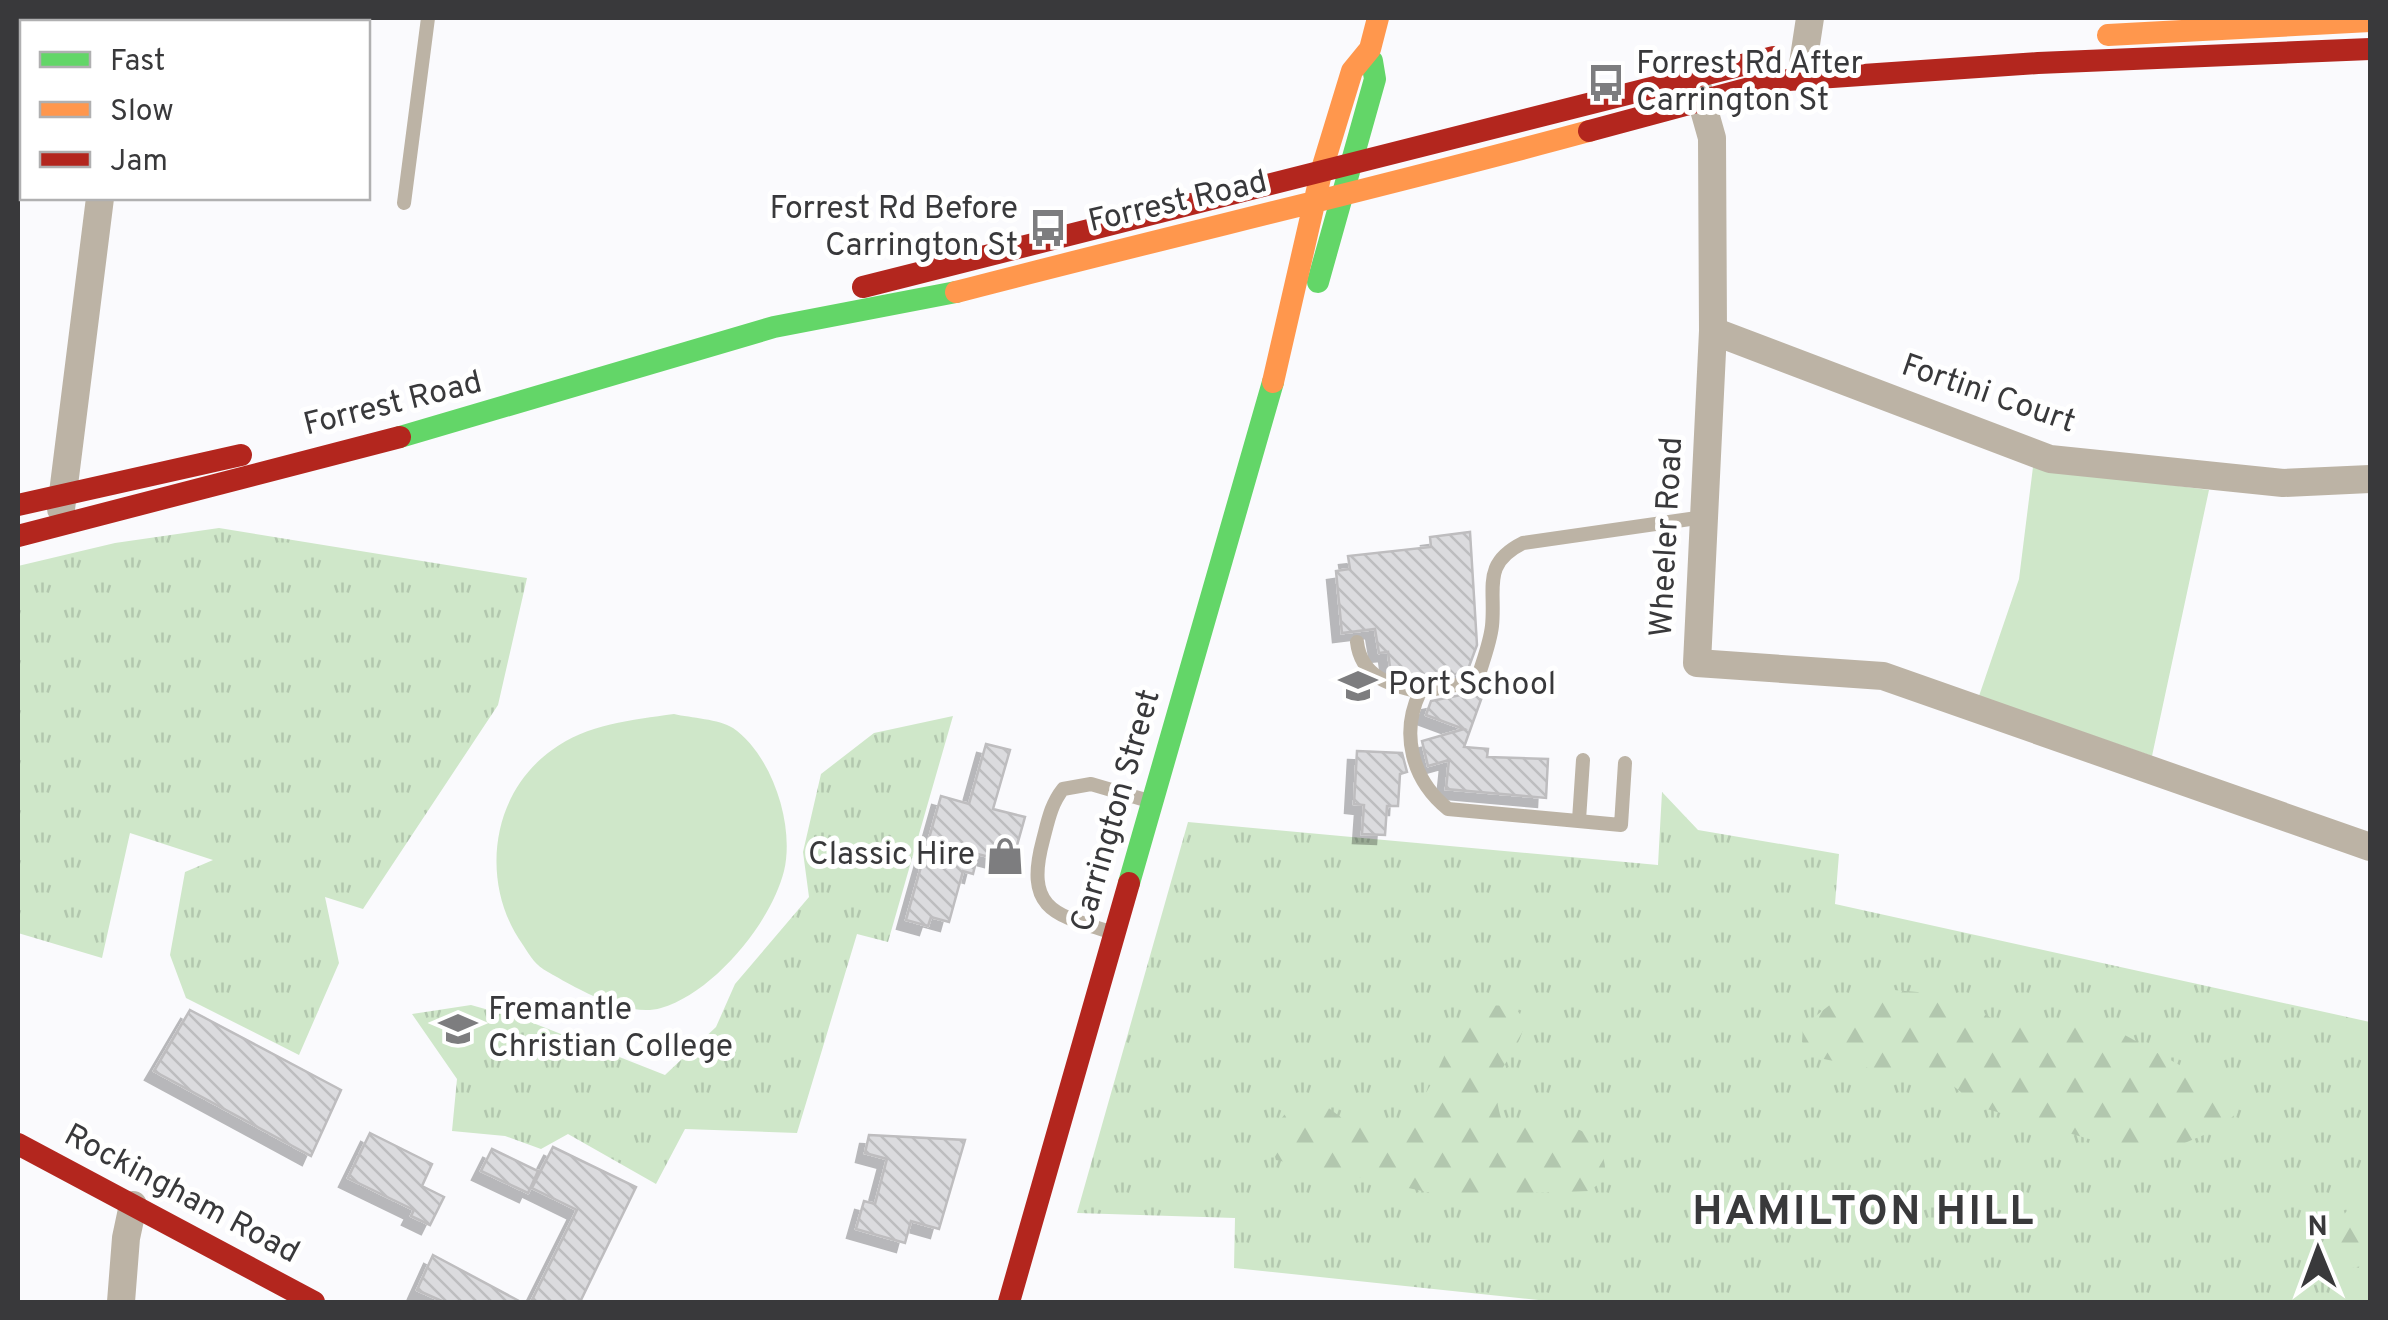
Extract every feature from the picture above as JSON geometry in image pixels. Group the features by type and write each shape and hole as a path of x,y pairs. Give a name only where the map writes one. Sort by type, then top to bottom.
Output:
{"main road":[{"name":"Carrington Street","path":"1009,1302 1286,338 1292,286 1322,168 1352,72 1370,48 1378,18"},
{"name":"Forrest Road","path":"18,506 486,398 697,330 1322,168 1802,64 2272,32 2370,21"},
{"name":"Forrest Road","path":"2079,36 2272,32 2370,49"},
{"name":"Carrington Street","path":"1286,338 1316,288 1354,161 1375,80 1370,48"},
{"name":"Forrest Road","path":"1802,64 1836,50"},
{"name":"Forrest Road","path":"18,536 500,411 774,328 958,292 1046,266 1342,198 1698,88"},
{"name":"Rockingham Road","path":"18,1144 314,1302"}],"street":[{"path":"1802,64 1810,18"},
{"name":"Wheeler Road","path":"1698,88 1712,138 1713,331 1697,663 1884,676 2370,848"},
{"path":"58,526 100,200"},
{"name":"Fortini Court","path":"1713,331 2050,459 2283,483 2370,479"},
{"path":"122,1302 126,1238 133,1205"}],"lane":[{"path":"404,203 428,18"},
{"path":"1357,642 1359,657 1368,670 1389,685 1420,692 1450,690 1478,681 1492,628 1496,563 1506,552 1523,544 1704,516"},
{"path":"1420,692 1410,713 1407,736 1432,797 1448,809 1621,825 1625,763"},
{"path":"1578,820 1582,760"},
{"path":"1115,934 1059,916 1043,902 1036,869 1054,800 1063,788 1091,784 1153,803"}],"green space":[{"path":"2033,467 2209,490 2152,756 1979,696 2019,579"},
{"path":"219,528 527,578 498,705 363,909 325,897 339,963 299,1055 186,998 170,955 185,872 213,860 130,833 102,958 18,933 18,566 115,543"},
{"path":"674,714 727,725 747,740 777,792 787,853 767,912 719,972 681,1000 661,1008 633,1009 587,993 544,970 534,960 509,921 501,896 498,842 515,791 552,750 595,729"},
{"path":"953,716 888,942 857,934 797,1133 685,1129 656,1184 568,1134 541,1149 505,1136 452,1131 457,1079 412,1014 471,1005 528,1021 665,1075 716,1027 735,984 809,897 803,852 821,774 874,733"},
{"path":"1662,792 1698,830 1839,854 1835,904 2370,1022 2370,1302 1558,1302 1234,1268 1235,1218 1077,1213 1188,822 1658,865"},
{"path":"1893,990 1954,995 2001,1024 2038,1028 2071,1021 2123,1034 2225,1090 2238,1112 2218,1129 2168,1150 2123,1149 1980,1107 1952,1085 1814,1057 1802,1042 1803,1026 1831,1004"},
{"path":"1479,1005 1514,1006 1525,1021 1499,1076 1497,1100 1501,1118 1584,1132 1596,1141 1606,1179 1589,1191 1446,1196 1276,1160 1276,1129 1295,1107 1321,1104 1355,1122 1398,1119 1415,1108 1457,1031"},
{"path":"2370,1187 2370,1264 2348,1269 2326,1266 2318,1248 2360,1194"}],"building":[{"path":"1470,532 1477,645 1467,672 1424,680 1390,667 1388,652 1379,653 1375,629 1342,633 1336,571 1350,569 1348,556 1431,547 1430,537"},
{"path":"1483,694 1464,747 1488,749 1487,757 1548,759 1546,798 1446,789 1449,760 1428,766 1422,741 1464,729 1426,715 1431,701"},
{"path":"986,744 1010,750 993,809 1025,817 1012,863 978,854 973,874 963,871 949,922 931,917 928,926 906,920 941,796 969,804"},
{"path":"1357,751 1402,753 1407,772 1400,774 1398,806 1387,806 1385,835 1362,834 1364,805 1354,804"},
{"path":"190,1010 341,1090 311,1156 154,1071"},
{"path":"370,1133 432,1164 422,1186 444,1197 430,1225 411,1216 414,1210 348,1178"},
{"path":"869,1135 965,1140 939,1229 911,1221 905,1243 856,1229 864,1201 875,1204 887,1159 865,1153"},
{"path":"553,1147 636,1187 580,1302 531,1302 577,1210 532,1188"},
{"path":"492,1149 538,1171 528,1193 481,1171"},
{"path":"433,1255 521,1302 444,1302 417,1290"}],"traffic: fast":[{"path":"1318,282 1375,79 1372,61"},
{"path":"400,437 774,327 956,292"},
{"path":"1129,883 1273,382"}],"traffic: slow":[{"path":"1273,382 1322,169 1352,71 1370,49 1378,18"},
{"path":"2108,35 2370,21"},
{"path":"956,292 1589,131"}],"traffic: jam":[{"path":"1589,131 1775,81 2038,63 2370,49"},
{"path":"863,287 1774,57"},
{"path":"18,536 400,437"},
{"path":"18,505 241,455"},
{"path":"1009,1302 1129,883"},
{"path":"18,1144 314,1302"}],"place":[{"name":"Forrest Rd After Carrington St","path":"1606,83"},
{"name":"Forrest Rd Before Carrington St","path":"1048,228"},
{"name":"Port School","path":"1358,686"},
{"name":"Classic Hire","path":"1005,856"},
{"name":"Fremantle Christian College","path":"458,1029"}],"district":[{"name":"HAMILTON HILL","path":"1864,1213"}]}
